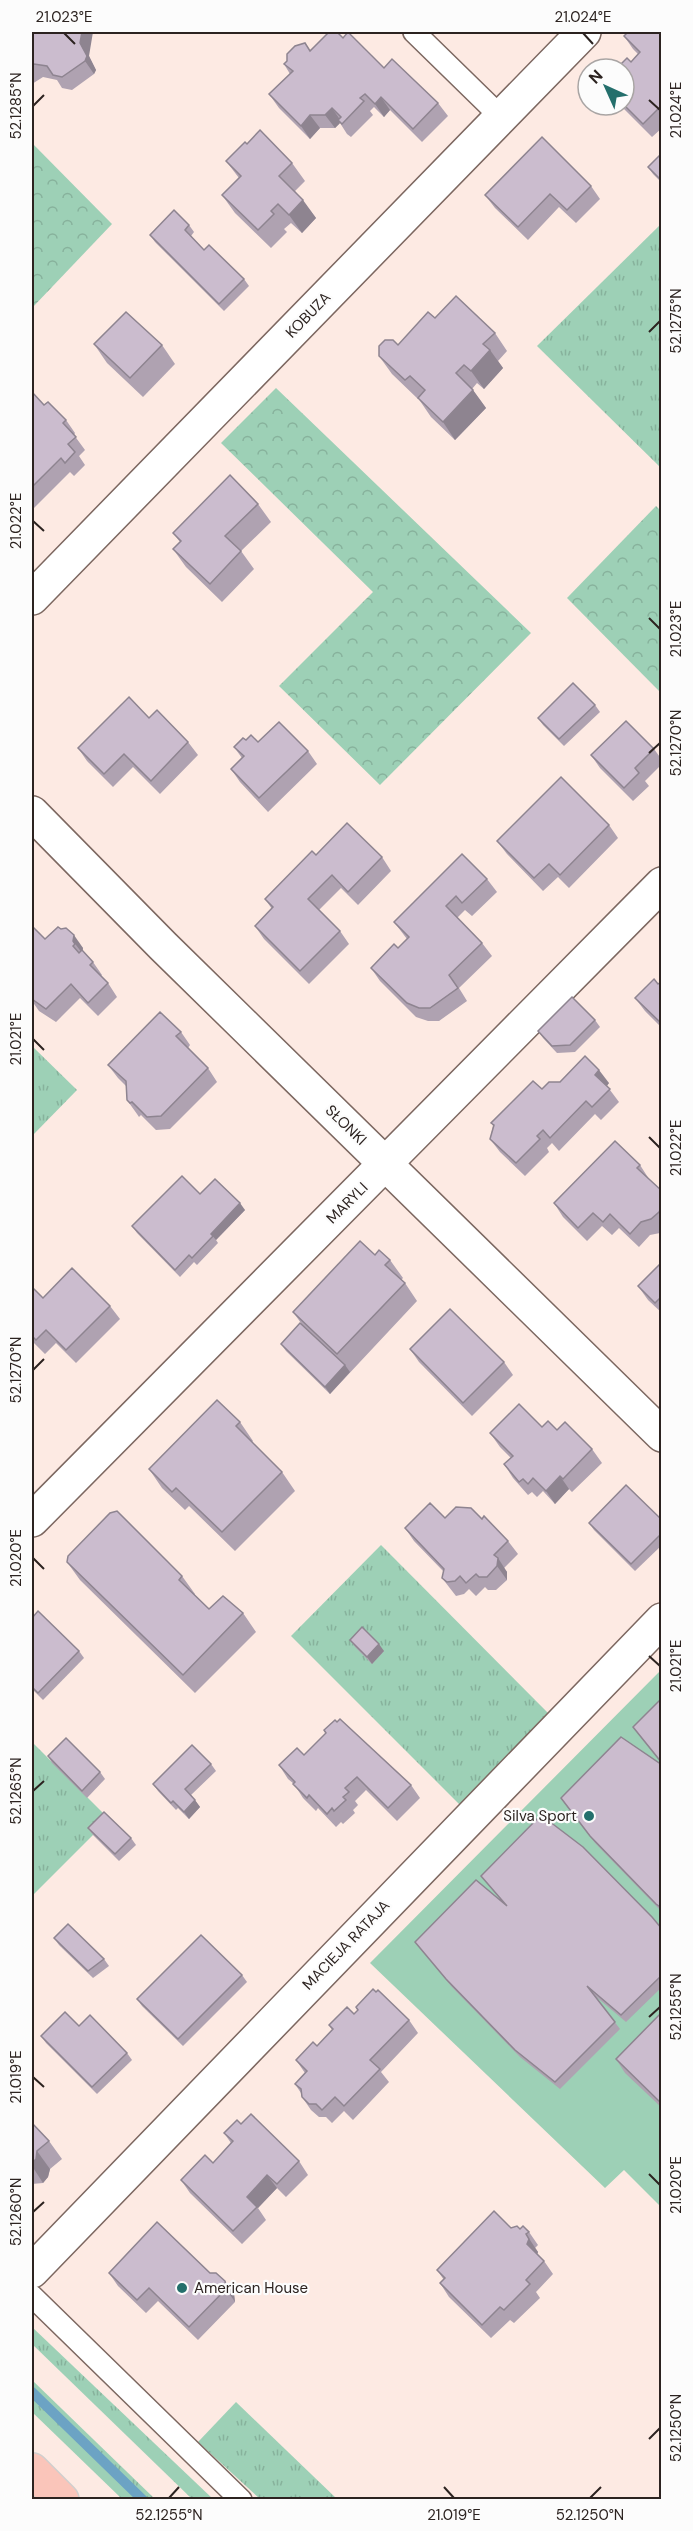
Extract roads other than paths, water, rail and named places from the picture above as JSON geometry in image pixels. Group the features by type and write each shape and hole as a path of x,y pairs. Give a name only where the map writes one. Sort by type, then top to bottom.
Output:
{"main road":[{"path":"32,2470 62,2499"}],"street":[{"name":"KOBUZA","path":"32,598 584,32"},
{"name":"SŁONKI","path":"32,813 163,946 662,1435"},
{"name":"MARYLI","path":"32,1520 662,884"},
{"name":"MACIEJA RATAJA","path":"32,2271 662,1620"}],"lane":[{"path":"414,32 501,117"},
{"path":"32,2296 241,2499"}],"waterway":[{"path":"32,2392 143,2500"}],"place":[{"name":"Silva Sport","path":"589,1816"},
{"name":"American House","path":"182,2288"}]}
